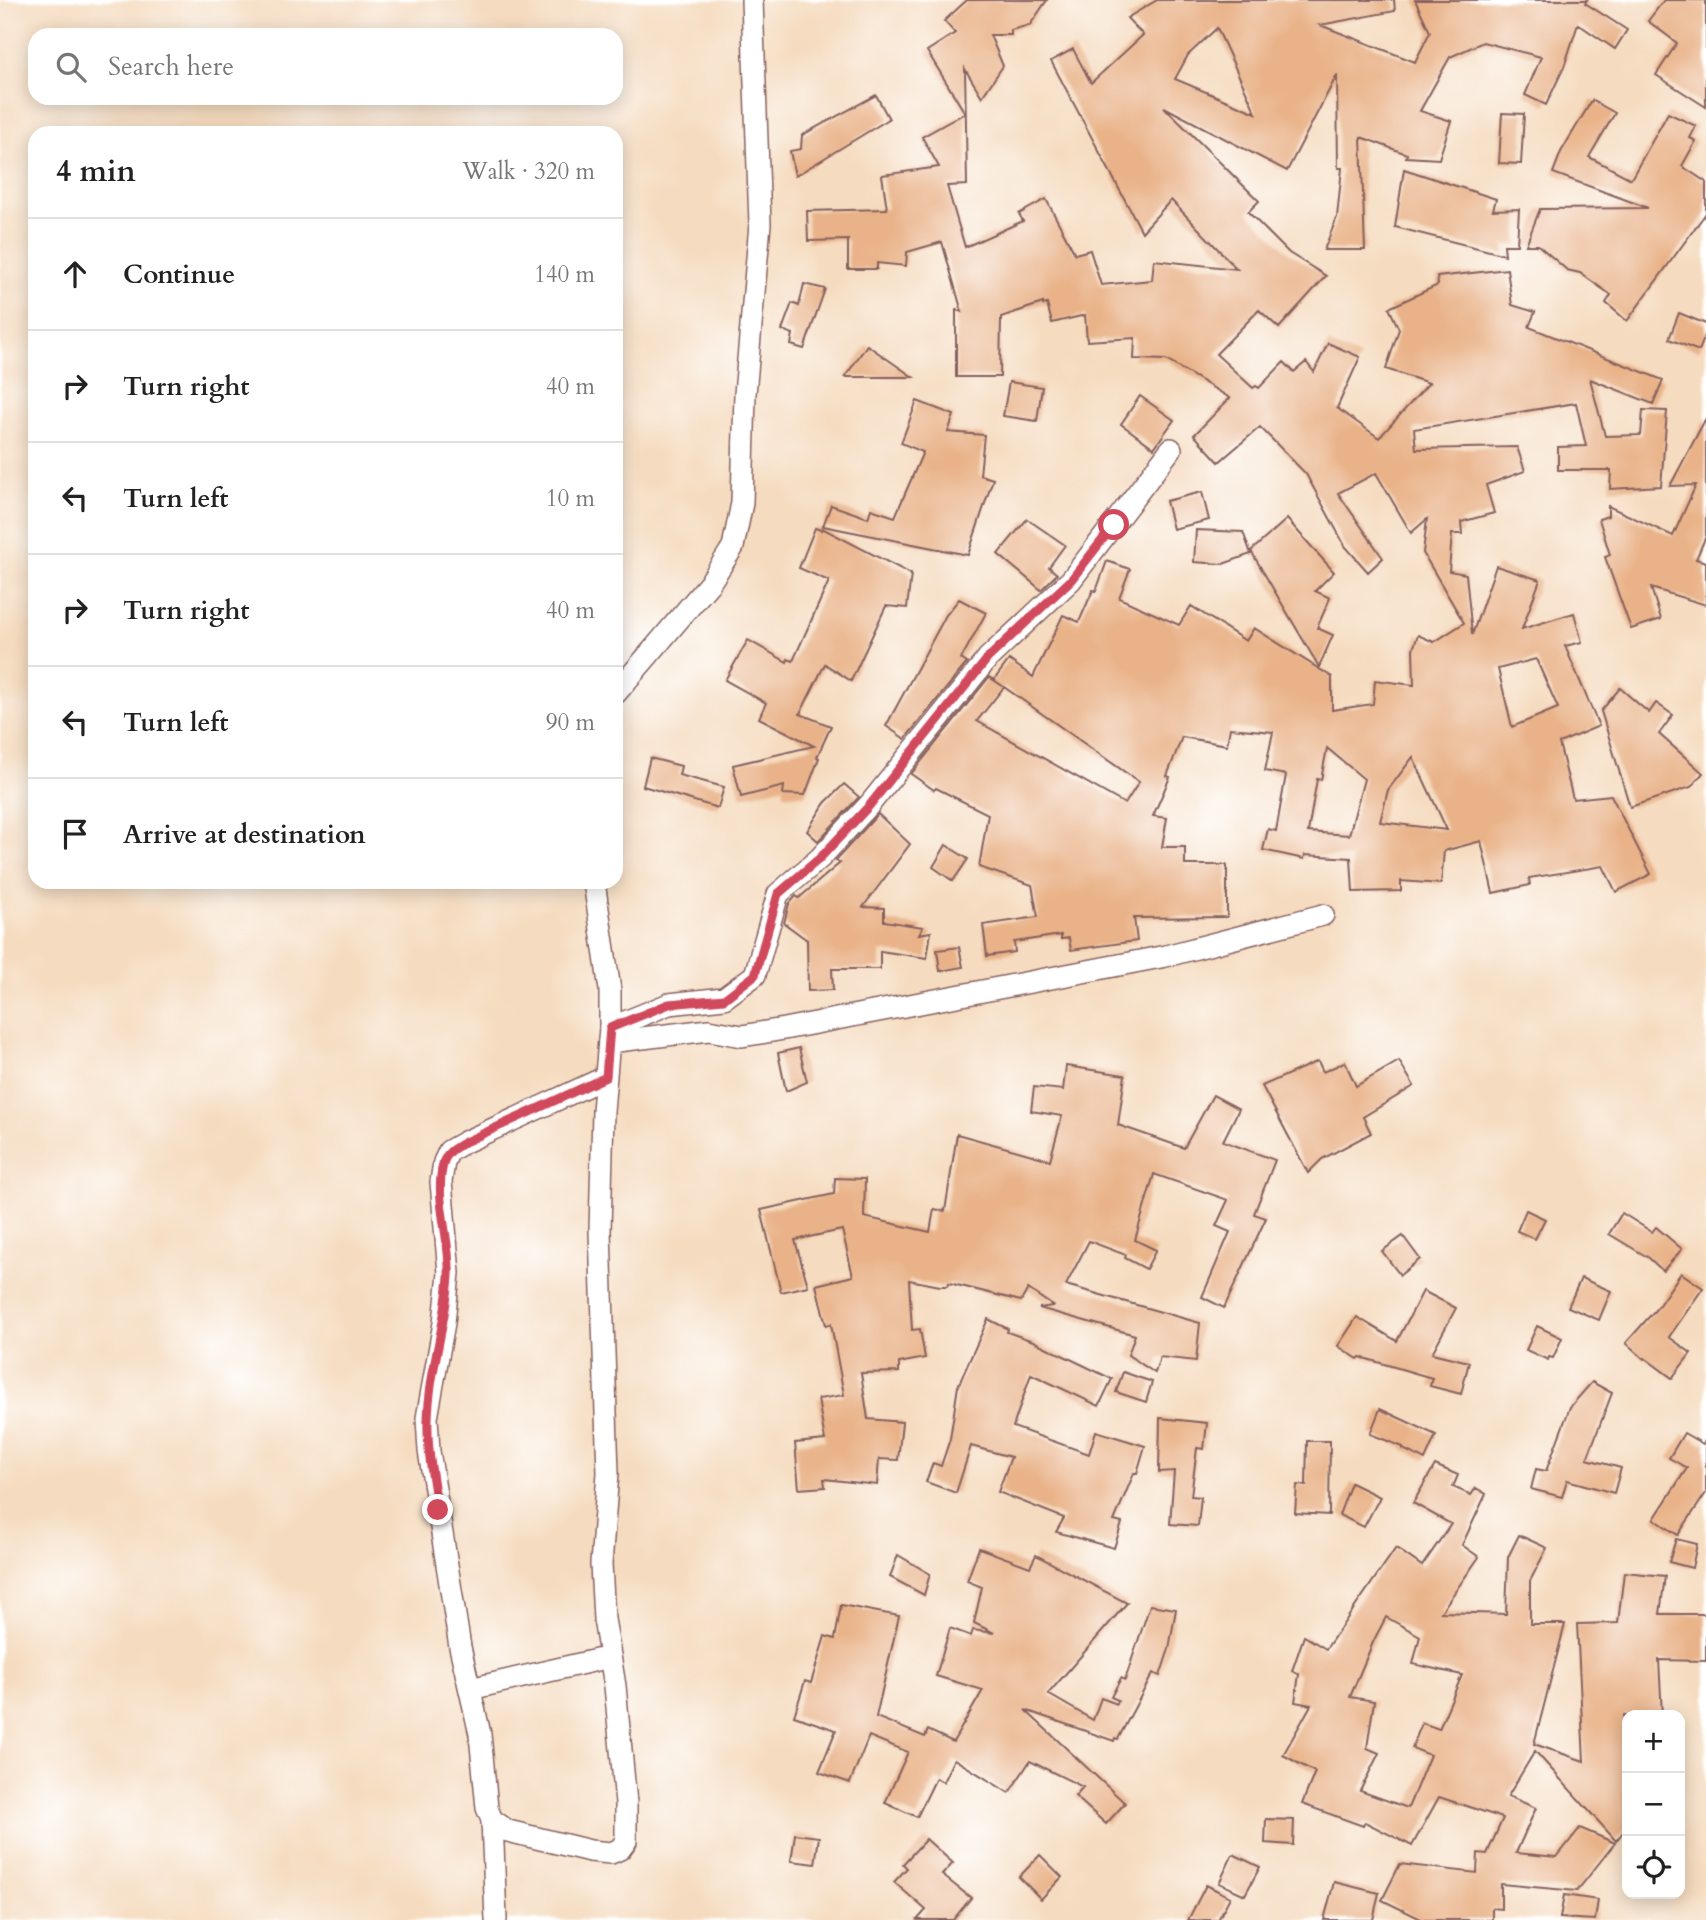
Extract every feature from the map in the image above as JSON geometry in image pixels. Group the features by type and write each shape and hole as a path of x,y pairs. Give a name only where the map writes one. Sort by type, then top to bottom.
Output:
{"street":[{"path":"623,685 709,584 733,547 740,514 745,394 760,224 752,0"},
{"path":"610,1035 669,1004 724,999 755,975 778,894 820,858 869,806 988,658 1071,580 1171,449"},
{"path":"492,1821 508,1831 590,1851 611,1853 620,1850 626,1841 626,1804 604,1619 601,1564 608,1473 600,1231 610,990 595,889"},
{"path":"610,1035 709,1030 742,1036 784,1029 1166,956 1323,915"},
{"path":"496,1920 492,1821 487,1808 480,1734 460,1647 429,1451 428,1418 444,1323 449,1273 441,1182 443,1162 449,1151 465,1142 606,1077"},
{"path":"470,1689 610,1657"}],"building":[{"path":"967,0 1047,0 1030,25 1011,30 1011,35 990,35 1003,66 982,97 965,69 967,185 947,186 965,247 1023,221 1019,214 1046,199 1075,254 1090,250 1101,285 1152,280 1154,260 1237,269 1171,200 1142,232 1051,61 1073,49 1091,83 1143,35 1127,18 1157,0 1394,0 1395,11 1320,25 1415,62 1430,32 1415,0 1587,0 1585,3 1627,30 1615,49 1578,24 1564,67 1546,105 1525,95 1541,57 1483,42 1450,57 1420,111 1451,121 1439,159 1406,157 1407,154 1361,137 1365,250 1324,250 1337,217 1342,168 1338,168 1337,75 1287,171 1164,107 1259,201 1248,212 1289,253 1326,276 1279,328 1259,310 1216,354 1253,388 1259,388 1284,362 1294,372 1306,362 1314,372 1328,343 1360,357 1337,408 1379,438 1429,383 1386,369 1399,329 1389,308 1438,285 1437,277 1507,269 1512,305 1535,312 1529,327 1663,380 1653,404 1590,379 1605,436 1641,435 1643,410 1667,411 1661,486 1610,489 1611,470 1558,470 1558,447 1586,446 1576,403 1414,429 1416,449 1517,447 1525,471 1486,485 1494,513 1461,522 1462,534 1452,534 1449,571 1466,574 1472,635 1496,566 1540,580 1522,629 1574,613 1582,642 1565,646 1599,726 1559,743 1573,799 1611,795 1651,874 1616,892 1603,866 1529,878 1530,885 1493,893 1481,841 1444,851 1441,884 1401,881 1401,891 1353,892 1351,858 1305,855 1304,859 1263,850 1268,829 1276,831 1286,775 1265,771 1273,732 1230,728 1227,745 1182,737 1167,776 1170,777 1153,816 1167,818 1162,847 1185,847 1185,865 1227,865 1227,917 1134,918 1137,941 1071,950 1069,938 1061,939 1061,935 1014,942 1015,952 987,956 983,925 1038,917 1032,885 979,867 988,814 936,788 934,790 911,774 989,677 1003,686 994,680 1009,660 1033,677 1063,615 1079,622 1093,590 1096,591 1107,561 1130,569 1119,598 1179,625 1191,606 1246,641 1254,628 1332,677 1332,710 1373,704 1375,680 1414,685 1413,649 1418,635 1434,642 1464,623 1423,553 1427,519 1411,533 1376,473 1338,493 1383,558 1368,572 1345,546 1306,474 1260,427 1219,462 1194,435 1230,398 1166,360 1134,359 1135,338 1087,341 1085,315 1052,323 1047,304 1043,303 1001,317 1000,377 956,377 956,310 962,312 942,242 907,252 906,266 877,263 877,269 848,269 848,240 808,241 807,211 887,209 882,175 939,167 922,137 965,113 927,51 955,33 944,21","holes":["1217,28 1256,113 1175,79 1188,55","1536,659 1558,708 1512,727 1498,669","1004,687 1139,782 1125,804 977,721","1327,748 1364,779 1349,835 1308,832 1317,779 1321,780","1413,757 1447,830 1380,822 1388,790"]},
{"path":"1664,0 1706,0 1706,107 1656,75 1677,43 1648,21"},
{"path":"876,95 889,119 795,176 790,151 801,149 802,135"},
{"path":"1592,100 1615,113 1589,157 1631,179 1668,113 1696,126 1690,138 1696,141 1682,166 1706,182 1706,213 1627,321 1606,303 1611,295 1580,273 1567,270 1538,245 1526,245 1540,209 1648,208 1553,173 1561,152"},
{"path":"1502,113 1524,114 1521,164 1499,163"},
{"path":"1404,169 1496,199 1493,210 1519,209 1517,245 1504,245 1505,255 1395,227"},
{"path":"804,284 825,289 804,349 791,345 793,334 782,330 792,303 799,306"},
{"path":"1679,313 1706,324 1706,333 1699,351 1669,339"},
{"path":"867,345 913,377 845,377"},
{"path":"1009,382 1042,387 1037,421 1003,416"},
{"path":"1140,396 1174,420 1154,448 1121,424"},
{"path":"917,401 954,415 948,432 984,435 980,475 993,479 968,555 823,526 831,505 868,518 871,509 895,517 923,452 901,443"},
{"path":"1706,418 1706,536 1696,559 1706,562 1706,605 1651,588 1661,619 1631,629 1605,557 1610,555 1599,519 1608,516 1608,506 1673,536 1696,485 1670,486"},
{"path":"1202,492 1209,520 1173,529 1166,501"},
{"path":"1027,519 1065,545 1049,567 1057,574 1041,590 998,554"},
{"path":"1287,519 1334,572 1315,591 1330,598 1317,628 1333,635 1319,667 1251,551"},
{"path":"815,528 822,528 911,574 907,608 886,606 851,681 825,664 800,714 831,726 817,757 819,758 805,795 783,794 784,786 741,797 733,765 814,746 759,718 766,703 725,680 748,640 787,662 788,659 793,661 829,581 799,568"},
{"path":"1196,530 1243,532 1251,554 1223,564 1194,562"},
{"path":"959,599 986,613 961,659 967,663 905,739 886,726 946,615"},
{"path":"1620,688 1649,713 1656,703 1673,715 1659,734 1703,773 1691,787 1630,807 1601,711"},
{"path":"650,758 681,766 679,775 724,787 718,808 643,786"},
{"path":"844,784 859,797 818,841 807,831 825,803"},
{"path":"878,814 910,844 863,907 884,908 884,921 923,927 919,934 931,932 927,958 880,951 880,969 832,969 833,990 808,991 807,940 784,923 789,904 840,863 836,860"},
{"path":"946,845 968,859 953,881 933,867"},
{"path":"959,947 963,967 940,971 937,950"},
{"path":"799,1048 807,1082 786,1091 778,1053"},
{"path":"1318,1061 1323,1072 1345,1062 1356,1086 1399,1061 1414,1086 1363,1117 1371,1133 1322,1159 1308,1173 1262,1086"},
{"path":"1066,1066 1125,1075 1118,1125 1184,1148 1213,1095 1239,1109 1223,1141 1275,1160 1254,1214 1266,1218 1224,1308 1202,1297 1230,1232 1216,1226 1228,1200 1154,1174 1135,1240 1156,1250 1146,1269 1125,1258 1126,1255 1089,1241 1066,1285 1200,1323 1196,1361 1160,1357 1155,1373 1128,1355 1135,1335 1039,1308 1053,1306 1028,1289 1021,1301 949,1283 947,1286 940,1286 909,1280 912,1330 920,1329 925,1358 899,1363 899,1372 861,1373 868,1419 902,1422 898,1460 879,1459 877,1485 824,1479 825,1487 799,1489 795,1443 825,1440 818,1399 844,1395 831,1324 826,1325 816,1285 853,1276 842,1230 795,1240 808,1286 781,1292 761,1210 834,1194 835,1178 865,1179 864,1217 930,1232 934,1209 945,1211 957,1134 1050,1160 1062,1116 1031,1111 1034,1087 1063,1090"},
{"path":"1526,1210 1545,1219 1535,1239 1517,1231"},
{"path":"1622,1213 1652,1232 1656,1227 1682,1249 1663,1271 1649,1258 1609,1234"},
{"path":"1403,1236 1420,1259 1400,1275 1382,1251"},
{"path":"1681,1273 1703,1288 1669,1337 1691,1353 1672,1378 1626,1343 1657,1308"},
{"path":"1581,1278 1611,1291 1599,1320 1568,1307"},
{"path":"1423,1291 1456,1308 1432,1353 1469,1362 1461,1394 1430,1386 1432,1378 1360,1357 1358,1359 1338,1346 1357,1317 1397,1341"},
{"path":"988,1319 1008,1329 1007,1332 1033,1341 1112,1379 1099,1406 1031,1374 1013,1427 1089,1454 1096,1431 1145,1446 1137,1473 1134,1473 1114,1521 1122,1523 1114,1548 1056,1532 1064,1518 998,1492 1011,1457 971,1446 956,1493 926,1482 933,1463 941,1466 950,1439 958,1386"},
{"path":"1537,1326 1562,1338 1553,1358 1549,1357 1548,1360 1526,1350"},
{"path":"1123,1372 1152,1382 1146,1402 1116,1392"},
{"path":"1592,1382 1612,1393 1587,1459 1621,1468 1614,1493 1567,1480 1562,1497 1531,1489 1536,1469 1546,1471 1570,1407"},
{"path":"1380,1409 1436,1435 1425,1460 1403,1447 1370,1434"},
{"path":"1160,1418 1207,1423 1204,1449 1197,1448 1191,1496 1201,1497 1198,1526 1170,1524 1174,1471 1159,1472"},
{"path":"1684,1433 1703,1444 1706,1439 1706,1493 1678,1535 1654,1519 1687,1468 1669,1458"},
{"path":"1307,1441 1330,1441 1329,1515 1295,1513 1297,1485 1306,1486"},
{"path":"1435,1465 1458,1475 1453,1487 1471,1495 1476,1488 1486,1494 1462,1545 1479,1557 1441,1612 1506,1614 1508,1557 1519,1535 1547,1548 1530,1581 1530,1624 1565,1624 1534,1744 1584,1761 1577,1624 1618,1623 1624,1572 1665,1576 1660,1614 1706,1614 1706,1661 1659,1660 1662,1710 1622,1710 1622,1833 1616,1841 1535,1751 1508,1796 1536,1808 1516,1853 1557,1857 1580,1828 1615,1843 1577,1891 1501,1884 1501,1909 1492,1908 1492,1920 1423,1920 1382,1900 1400,1864 1477,1873 1478,1853 1487,1854 1503,1818 1439,1797 1412,1846 1365,1822 1363,1826 1302,1804 1315,1772 1283,1755 1311,1705 1295,1702 1299,1674 1292,1671 1304,1636 1326,1649 1396,1548 1422,1566 1451,1524 1413,1503","holes":["1386,1617 1420,1636 1413,1664 1462,1675 1439,1729 1422,1723 1412,1748 1430,1755 1408,1808 1360,1791 1379,1753 1367,1748 1374,1701 1350,1697"]},
{"path":"1351,1483 1380,1497 1364,1527 1339,1515"},
{"path":"1676,1539 1697,1544 1692,1568 1669,1562"},
{"path":"979,1548 1030,1567 1036,1555 1127,1603 1048,1694 1093,1720 1101,1698 1117,1704 1118,1700 1111,1697 1121,1678 1125,1680 1150,1605 1176,1609 1169,1649 1160,1676 1153,1673 1118,1739 1115,1738 1114,1741 1025,1710 1125,1803 1106,1824 1075,1796 1083,1787 1030,1761 1009,1793 954,1759 943,1782 936,1778 917,1817 885,1803 908,1752 869,1736 850,1783 819,1772 836,1730 794,1716 805,1681 811,1683 825,1636 835,1639 841,1605 899,1616 876,1717 925,1737 928,1730 953,1742 983,1690 936,1676 950,1628 971,1636 973,1630 994,1633 974,1623 982,1587 967,1581"},
{"path":"898,1555 930,1574 924,1595 890,1577"},
{"path":"1266,1819 1294,1820 1293,1845 1265,1843"},
{"path":"795,1834 819,1837 815,1864 791,1861"},
{"path":"926,1839 953,1863 942,1875 971,1898 953,1920 917,1920 926,1910 894,1882 907,1868 903,1864"},
{"path":"1233,1854 1260,1867 1245,1895 1219,1883"},
{"path":"1040,1855 1062,1877 1041,1899 1019,1877"},
{"path":"1334,1882 1379,1893 1373,1920 1324,1920"},
{"path":"1206,1885 1230,1897 1218,1920 1188,1920"},
{"path":"1564,1895 1598,1900 1595,1920 1560,1918"}],"route":[{"path":"438,1510 429,1451 428,1418 444,1323 449,1273 441,1182 443,1162 449,1151 606,1077 610,1028 669,1004 724,999 755,975 778,894 820,858 869,806 988,658 1071,580 1114,525"}]}
